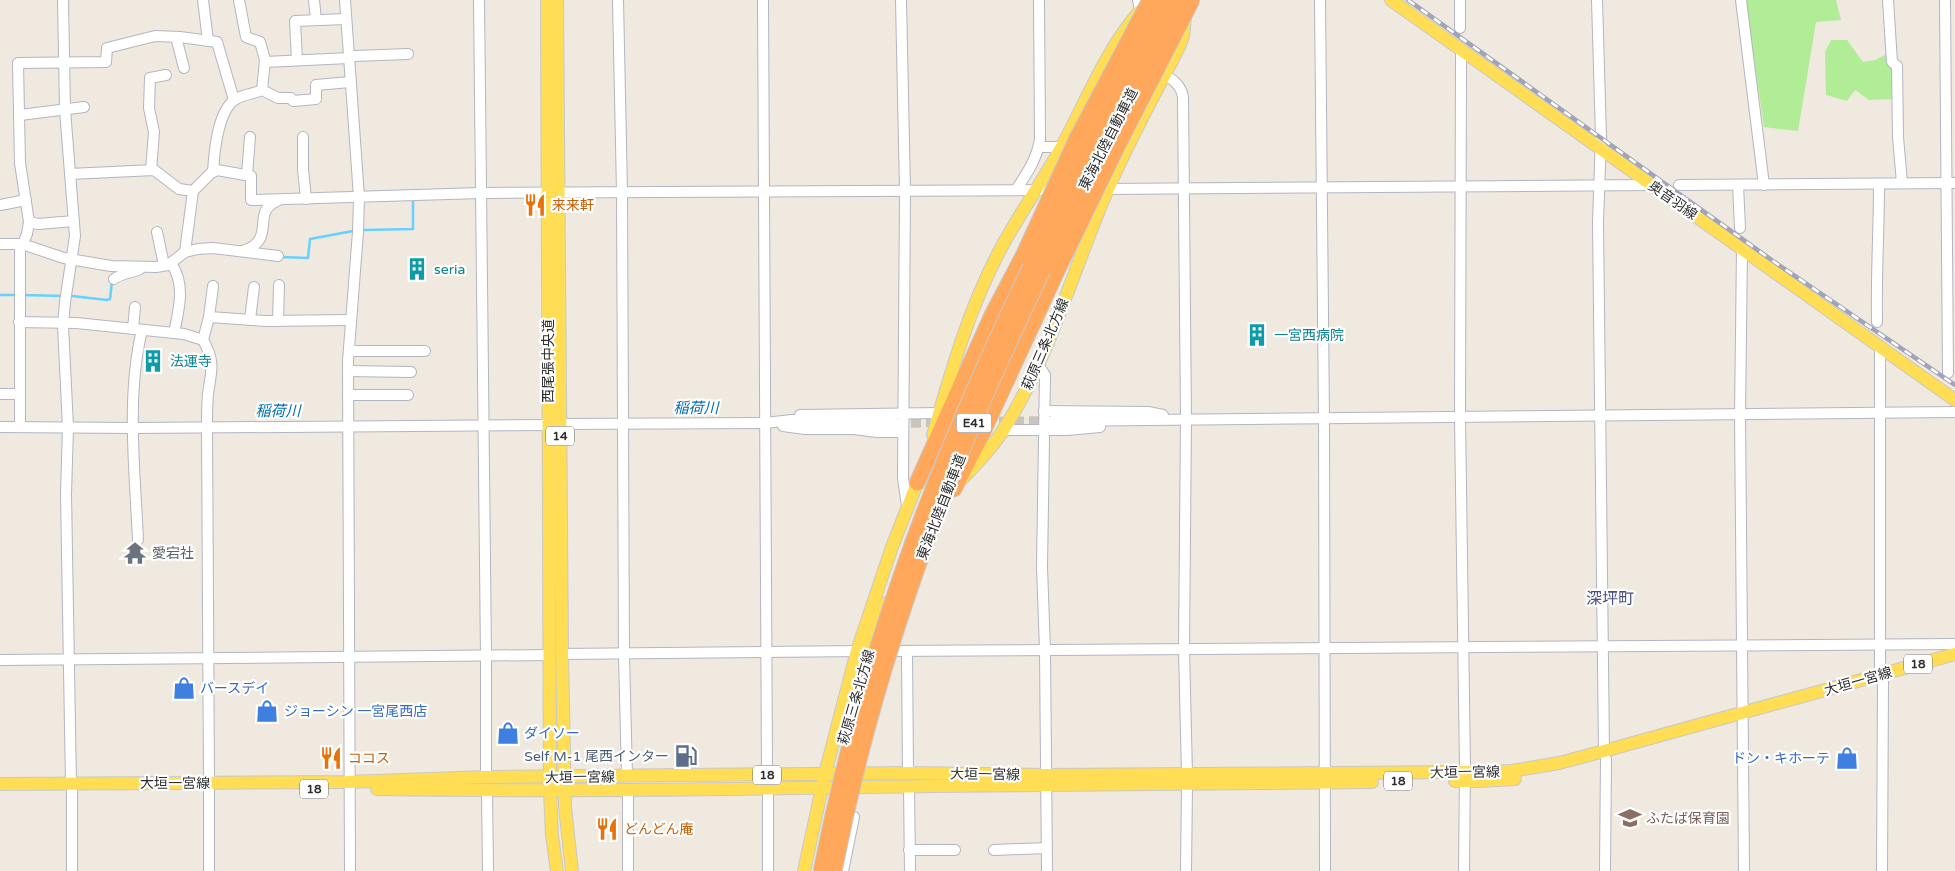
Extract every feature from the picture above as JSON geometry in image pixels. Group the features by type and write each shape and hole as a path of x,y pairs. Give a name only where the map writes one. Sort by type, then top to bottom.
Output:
{"highway":[{"name":"東海北陸自動車道","path":"821,871 844,771 869,679 904,568 938,477 968,404 1014,302 1163,0"},
{"name":"東海北陸自動車道","path":"834,871 849,799 896,635 918,568 951,481 980,409 1022,316 1178,0"},
{"path":"954,489 982,434 1057,271 1117,147 1192,0"},
{"path":"917,483 992,315 1023,256 1077,138 1144,2"}],"main road":[{"name":"西尾張中央道","path":"547,0 552,193 556,655 550,791 552,836 557,871"},
{"name":"西尾張中央道","path":"552,193 557,0"},
{"name":"萩原三条北方線","path":"863,651 899,574 920,539 954,489 1003,430 1039,366 1073,274 1108,189 1183,36 1186,0"},
{"name":"奥音羽線","path":"1391,0 1955,400"},
{"name":"萩原三条北方線","path":"804,871 863,651 962,335 982,286 1000,250 1062,147 1114,48 1144,2"},
{"name":"大垣一宮線","path":"0,784 71,787 348,786 487,791 565,791 768,790 1045,780 1465,777 1605,755 1882,678 1955,654"},
{"name":"西尾張中央道","path":"556,655 565,777 566,823 572,871"},
{"name":"大垣一宮線","path":"1882,678 1955,662"},
{"name":"大垣一宮線","path":"348,786 486,777 908,773 1045,780"},
{"name":"大垣一宮線","path":"0,792 71,787"},
{"name":"萩原三条北方線","path":"814,871 826,788"}],"street":[{"path":"63,0 65,110 75,236 65,302 63,352 68,427 66,494 72,871"},
{"path":"203,0 208,41"},
{"path":"239,0 246,37 260,42 264,62 262,90"},
{"path":"314,0 316,20"},
{"path":"345,0 358,197 358,232 348,371 348,786 350,871"},
{"path":"479,0 486,777"},
{"path":"618,0 622,192 622,424 626,776"},
{"path":"763,0 767,775"},
{"path":"901,0 905,191 903,478 908,507"},
{"path":"1016,190 1034,164 1039,147 1039,0"},
{"path":"1320,0 1324,418 1325,871"},
{"path":"1460,0 1460,28"},
{"path":"1597,0 1601,149 1599,186 1600,416 1605,871"},
{"path":"1741,0 1764,185"},
{"path":"1888,0 1892,62 1897,66 1898,137 1902,183"},
{"path":"1945,0 1951,183 1948,373"},
{"path":"298,60 295,21 346,19"},
{"path":"20,426 20,250 27,234 29,222 20,164 18,63 106,62 107,48 155,36 176,36 217,42 234,100"},
{"path":"176,36 184,68"},
{"path":"1114,48 1165,75 1174,81 1182,91 1186,419 1184,650 1187,779 1186,871"},
{"path":"1461,49 1460,418 1465,777 1464,871"},
{"path":"264,62 408,54"},
{"path":"151,170 154,132 149,108 150,78 166,76"},
{"path":"213,172 222,121 225,112 234,100 262,90 278,98 291,98 293,101 316,98 316,85 350,82"},
{"path":"20,116 84,107"},
{"path":"247,175 250,137"},
{"path":"303,137 303,169 306,199"},
{"path":"1039,147 1062,147"},
{"path":"70,174 154,170 179,189 193,191"},
{"path":"185,252 193,191 217,170 251,176 251,200 481,193 1651,185"},
{"path":"1679,186 1951,183"},
{"path":"1738,185 1740,228"},
{"path":"1877,322 1876,287 1879,251 1879,185"},
{"path":"0,205 26,200"},
{"path":"243,251 260,241 265,211 268,205 280,200"},
{"path":"29,222 38,224 74,221"},
{"path":"157,232 167,264 180,282 181,292 174,333"},
{"path":"0,244 22,244 72,260 111,266 144,267 167,264 185,252 198,248 278,256"},
{"path":"1742,248 1740,415 1744,871"},
{"path":"114,279 119,275 134,272 144,267"},
{"path":"278,321 279,285"},
{"path":"209,871 207,426 208,394 213,363 204,340 213,286"},
{"path":"250,320 254,287"},
{"path":"135,307 137,330 134,372 134,428 138,540"},
{"path":"209,317 278,321 351,320"},
{"path":"19,322 64,323 174,333 204,340"},
{"path":"1880,346 1882,871"},
{"path":"349,351 425,351"},
{"path":"1039,366 1045,375 1042,567 1045,650 1047,871"},
{"path":"348,371 411,372"},
{"path":"0,394 20,394"},
{"path":"348,395 408,395"},
{"path":"1044,411 1148,412 1186,419"},
{"path":"1052,421 1955,412"},
{"path":"765,423 806,414 939,413"},
{"path":"1003,430 1044,431 1140,425 1186,419"},
{"path":"0,427 134,428 765,423 792,420 895,423"},
{"path":"765,423 805,429 903,432"},
{"path":"0,660 624,655 863,651 1743,647 1955,644"},
{"path":"907,651 908,773"},
{"path":"909,786 910,871"},
{"path":"628,790 628,871"},
{"path":"768,790 768,871"},
{"path":"487,791 488,871"},
{"path":"843,871 854,817"},
{"path":"994,850 1046,848"},
{"path":"909,850 955,850"}],"green space":[{"path":"1745,0 1836,0 1841,20 1816,22 1798,131 1764,127"},
{"path":"1831,40 1847,40 1863,62 1875,60 1891,52 1897,99 1869,100 1855,90 1847,101 1826,95 1825,52"}],"waterway":[{"path":"364,230 413,229 413,201"},
{"path":"281,257 308,258 310,239 353,231"},
{"path":"72,296 110,299 112,281"},
{"path":"0,295 16,295"},
{"path":"23,295 63,296"}],"tunnel":[{"path":"984,422 1052,421"},
{"path":"896,423 944,422"}],"railway":[{"path":"1408,0 1773,261 1955,385"}],"place":[{"name":"来来軒","path":"535,205"},
{"name":"seria","path":"417,269"},
{"name":"一宮西病院","path":"1257,335"},
{"name":"法運寺","path":"153,361"},
{"name":"愛宕社","path":"135,553"},
{"name":"バースデイ","path":"184,688"},
{"name":"ジョーシン 一宮尾西店","path":"267,711"},
{"name":"ダイソー","path":"508,733"},
{"name":"Self M-1 尾西インター","path":"686,756"},
{"name":"ココス","path":"331,758"},
{"name":"ドン・キホーテ","path":"1847,758"},
{"name":"ふたば保育園","path":"1630,818"},
{"name":"どんどん庵","path":"607,829"}],"district":[{"name":"深坪町","path":"1610,598"}],"water label":[{"name":"稲荷川","path":"696,408"},
{"name":"稲荷川","path":"278,411"}]}
